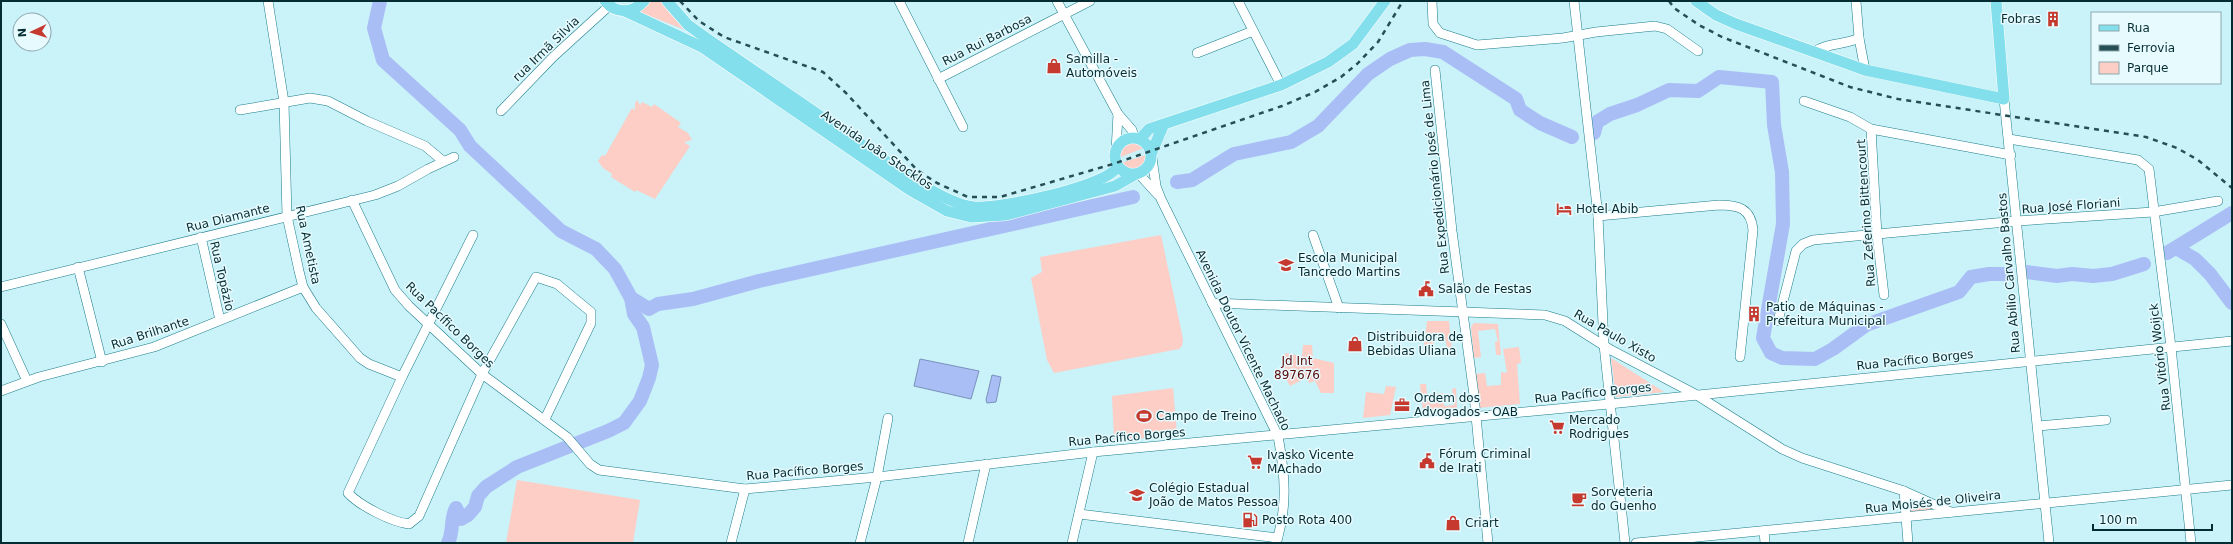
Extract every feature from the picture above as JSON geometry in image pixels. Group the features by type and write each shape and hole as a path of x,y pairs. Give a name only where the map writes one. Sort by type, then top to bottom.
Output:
{"main road":[{"path":"624,11 633,10 644,1"},
{"name":"Avenida João Stocklos","path":"667,1 688,25 709,40 918,184 949,199 974,207 1004,205 1095,182 1112,174 1118,166"},
{"path":"1163,126 1147,169 1138,174 1124,172 1118,166 1115,157 1116,151 1123,141 1137,138 1149,129 1163,126 1281,85 1340,55 1353,44 1385,1"},
{"path":"1696,1 1716,15 1736,24 1865,70 2004,99"},
{"name":"Rua Abílio Carvalho Bastos","path":"1996,1 2004,99"},
{"name":"Avenida João Stocklos","path":"607,4 702,47 910,190 947,210 971,217 1006,215 1115,186 1138,174"},
{"path":"1137,138 1145,142 1152,155"}],"street":[{"name":"Rua Ametista","path":"268,1 284,102 287,216 303,287 316,308 360,358 370,364 402,377"},
{"path":"899,1 962,127"},
{"path":"1057,1 1118,114 1137,138"},
{"name":"Rua Rui Barbosa","path":"938,79 1090,1"},
{"path":"1238,1 1281,85"},
{"path":"1432,1 1433,24 1440,33 1477,45 1563,38 1655,26 1667,29 1698,51"},
{"path":"1574,1 1598,216 1604,345 1609,404 1625,543"},
{"path":"1856,1 1859,38 1865,70"},
{"name":"rua Irmã Silvia","path":"501,111 552,57 607,4"},
{"path":"1197,53 1253,31"},
{"path":"1814,52 1819,49 1850,43 1859,38"},
{"name":"Rua Expedicionário José de Lima","path":"1435,70 1452,231 1476,417 1488,543"},
{"path":"240,110 310,98 328,101 367,121 426,146 443,161"},
{"name":"Rua Abílio Carvalho Bastos","path":"2004,99 2050,543"},
{"path":"1804,101 1850,117 1871,129 2011,155"},
{"path":"1116,151 1118,114"},
{"name":"Rua Zeferino Bittencourt","path":"1871,129 1878,235 1884,295"},
{"name":"Rua Vitório Woijck","path":"2009,139 2138,160 2149,169 2153,212 2171,347 2191,543"},
{"name":"Avenida Doutor Vicente Machado","path":"1152,155 1156,186 1161,199 1278,436 1285,474 1285,496 1281,527 1277,540"},
{"name":"Rua Diamante","path":"1,287 352,200 398,186 443,161 454,157"},
{"name":"Avenida Doutor Vicente Machado","path":"1138,174 1161,199"},
{"name":"Rua Pacífico Borges","path":"352,200 395,290 428,324 482,374 545,419 567,437 590,464 600,470 745,489 877,477 1093,452 1476,417 2030,360 2232,341"},
{"name":"Rua José Floriani","path":"1778,321 1796,251 1803,244 1813,240 2017,221 2153,212 2218,202"},
{"path":"1598,216 1718,205 1738,206 1746,211 1752,220 1753,230 1740,357"},
{"path":"1313,234 1339,308"},
{"path":"473,235 402,377 348,493 355,501 400,523 409,524 419,516 482,374 536,277 557,284 591,312 591,323 545,419"},
{"name":"Rua Topázio","path":"201,237 220,320"},
{"path":"78,267 102,362"},
{"name":"Rua Brilhante","path":"1,391 27,381 154,347 303,287"},
{"name":"Rua Paulo Xisto","path":"1212,303 1545,315 1565,321 1604,345 1695,394 1782,449 1802,458 1904,491 1951,512"},
{"path":"1,324 27,381"},
{"path":"860,543 877,477 888,418"},
{"path":"2038,426 2106,420"},
{"path":"1072,543 1093,452"},
{"path":"968,543 986,464"},
{"name":"Rua Moisés de Oliveira","path":"1636,543 1906,518 1951,512 2232,485"},
{"path":"731,543 745,489"},
{"path":"1904,491 1908,543"},
{"path":"1079,514 1277,540"},
{"path":"1764,531 1765,543"}],"green space":[{"path":"652,1 664,1 688,31 637,11"},
{"path":"637,100 640,105 642,102 652,107 654,104 681,123 678,127 688,133 692,140 684,142 690,146 655,199 636,190 635,192 611,177 612,174 603,168 598,161 602,155 605,156 632,108 635,110 635,103"},
{"path":"1130,141 1137,142 1144,148 1118,158 1120,148"},
{"path":"1146,155 1143,165 1136,169 1126,169 1121,163"},
{"path":"1161,235 1183,339 1182,346 1179,349 1054,373 1047,360 1031,278 1042,272 1040,257"},
{"path":"1427,321 1449,321 1452,351 1446,352 1447,348 1444,333 1433,334 1435,352 1423,353"},
{"path":"1474,323 1498,324 1501,355 1496,355 1495,342 1498,341 1495,329 1478,331 1481,357 1474,358 1471,327"},
{"name":"Jd Int 897676","path":"1303,345 1312,345 1313,358 1334,363 1334,393 1321,393 1315,381 1309,383 1306,378 1290,386 1284,375 1285,353 1302,356"},
{"path":"1519,347 1521,363 1517,364 1520,404 1478,408 1475,374 1485,373 1487,386 1501,385 1501,372 1507,373 1503,349"},
{"path":"1611,358 1664,392 1616,397"},
{"path":"1420,384 1426,384 1427,394 1443,393 1444,406 1454,405 1452,389 1456,388 1457,408 1423,412"},
{"path":"1386,386 1396,387 1390,415 1363,418 1366,392 1384,394"},
{"name":"Campo de Treino","path":"1173,388 1177,433 1175,436 1114,439 1112,396"},
{"path":"517,480 640,500 633,543 506,543"},
{"path":"1908,499 1938,510 1909,512"}],"water":[{"path":"920,359 979,371 971,399 914,386"},
{"path":"992,375 1001,377 996,402 987,403 986,400"}],"waterway":[{"path":"380,1 374,28 383,60 460,130 470,146 561,231 596,249 615,269 631,298 649,309 658,304 693,299 759,281 1133,197"},
{"path":"1177,182 1192,180 1234,154 1291,142 1318,126 1368,74 1390,59 1410,50 1425,49 1443,52 1516,99 1520,110 1540,123 1572,137"},
{"path":"1594,133 1597,122 1610,114 1637,105 1669,90 1698,91 1719,77 1772,82 1774,125 1782,172 1783,224 1763,338 1771,353 1782,358 1815,359 1833,349 1866,325 1959,292 1971,277 1989,274 2006,274"},
{"path":"2167,253 2232,213"},
{"path":"2176,248 2195,259 2210,274 2232,303"},
{"path":"2026,272 2057,276 2072,274 2093,276 2112,274 2144,264"},
{"path":"448,543 456,508 461,519 468,515 475,507 478,496 486,487 517,467 608,431 624,423 640,401 649,378 652,365 643,327 634,314 631,298"}],"railway":[{"path":"680,1 699,21 724,37 823,72 846,93 917,170 937,183 968,197 1000,197 1113,164 1282,106 1315,92 1341,77 1357,64 1378,42 1403,1"},
{"path":"1669,1 1674,8 1699,25 1722,37 1850,87 1898,99 2146,137 2177,148 2198,160 2232,188"}],"place":[{"name":"Fobras","path":"2053,19"},
{"name":"Samilla - Automóveis","path":"1054,66"},
{"name":"Hotel Abib","path":"1564,209"},
{"name":"Escola Municipal Tancredo Martins","path":"1286,265"},
{"name":"Salão de Festas","path":"1426,289"},
{"name":"Patio de Máquinas - Prefeitura Municipal","path":"1754,314"},
{"name":"Distribuidora de Bebidas Uliana","path":"1355,344"},
{"name":"Ordem dos Advogados - OAB","path":"1402,405"},
{"name":"Campo de Treino","path":"1144,416"},
{"name":"Mercado Rodrigues","path":"1557,427"},
{"name":"Fórum Criminal de Irati","path":"1427,461"},
{"name":"Ivasko Vicente MAchado","path":"1255,462"},
{"name":"Colégio Estadual João de Matos Pessoa","path":"1137,495"},
{"name":"Sorveteria do Guenho","path":"1579,499"},
{"name":"Posto Rota 400","path":"1250,520"},
{"name":"Criart","path":"1453,523"}]}
